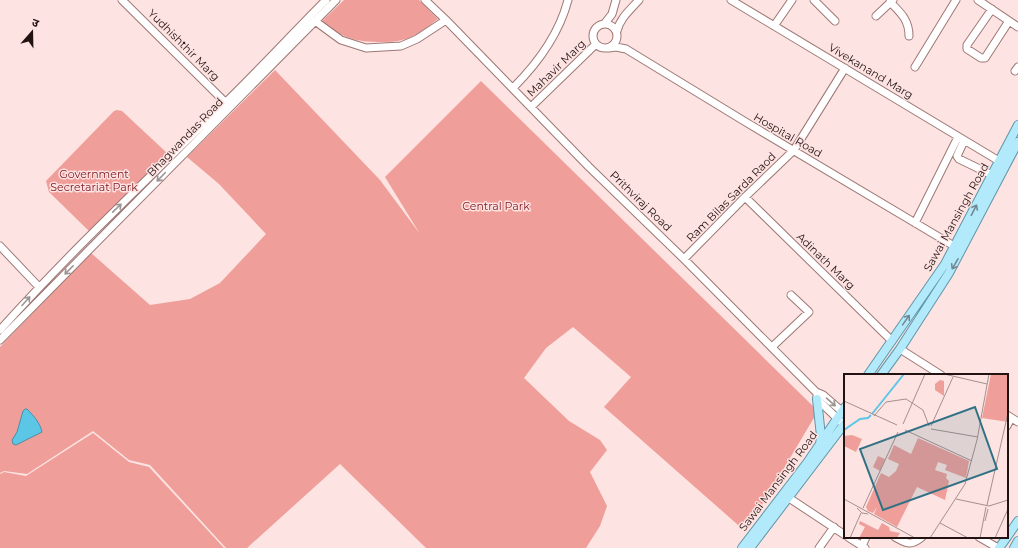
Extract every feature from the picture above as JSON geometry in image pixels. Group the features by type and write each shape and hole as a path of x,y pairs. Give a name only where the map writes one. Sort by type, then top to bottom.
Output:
{"main road":[{"name":"Sawai Mansingh Road","path":"869,374 945,264 959,249 992,175 1018,125"},
{"path":"882,374 900,349 949,273 959,249 1018,142"},
{"path":"817,396 821,436 820,446"},
{"name":"Sawai Mansingh Road","path":"742,548 820,446 842,413"},
{"path":"750,548 844,425"},
{"path":"1008,536 1018,521"},
{"path":"998,548 1006,538"},
{"path":"1014,548 1018,541"}],"street":[{"name":"Yudhishthir Marg","path":"122,0 228,105"},
{"name":"Bhagwandas Road","path":"0,340 228,105 326,0"},
{"name":"Bhagwandas Road","path":"0,330 87,237 228,105 336,0"},
{"name":"Prithviraj Road","path":"425,0 589,167 772,347 817,396 842,413"},
{"path":"513,88 529,73 545,52 557,31 568,0"},
{"path":"616,0 617,7 620,10 625,11 630,9"},
{"path":"616,0 612,14 605,23 597,26 593,33 594,41 602,48 609,48 613,46 617,39"},
{"path":"616,31 619,24 630,9 639,0"},
{"name":"Vivekanand Marg","path":"731,0 999,161"},
{"path":"774,26 792,0"},
{"path":"814,0 835,21"},
{"path":"915,67 956,0"},
{"path":"978,0 1018,27"},
{"path":"876,16 892,1 904,16 909,30 909,36"},
{"path":"992,9 967,44 967,49 981,58 985,58 1009,21"},
{"path":"315,21 341,40 366,48 401,46 417,40 446,20"},
{"path":"605,23 612,25 616,31 617,39 626,49"},
{"name":"Mahavir Marg","path":"531,107 596,44"},
{"name":"Hospital Road","path":"609,48 616,47 626,49 959,249"},
{"name":"Ram Bilas Sarda Raod","path":"684,259 794,150 845,68"},
{"path":"961,139 957,156 959,159 992,175"},
{"path":"915,222 961,139"},
{"name":"Adinath Marg","path":"745,197 892,341"},
{"path":"0,246 39,287"},
{"path":"772,347 809,312 791,295"},
{"path":"900,349 939,374"},
{"path":"1009,417 1018,422"},
{"path":"789,498 844,534"},
{"path":"819,548 834,527"},
{"path":"850,538 863,547"},
{"path":"897,538 912,544 921,538"},
{"path":"981,538 998,548"}],"green space":[{"path":"344,0 419,0 438,19 418,33 403,40 382,42 357,40 336,32 321,22"},
{"name":"Central Park","path":"275,70 380,180 420,234 385,177 481,81 818,411 746,532 604,407 631,377 573,327 546,348 524,378 569,421 600,440 607,450 590,472 607,506 600,526 586,548 426,548 340,464 247,548 226,548 150,465 129,460 93,431 27,474 4,471 0,473 0,347 91,253 150,305 190,299 220,283 266,234 219,184 187,157"},
{"name":"Government Secretariat Park","path":"114,111 122,111 167,153 90,232 49,192 46,181"},
{"path":"93,433 129,462 149,467 224,548 0,548 0,474 4,472 26,476"}],"water":[{"path":"25,409 32,414 42,432 16,445 13,444 12,440 17,432 23,411"}]}
